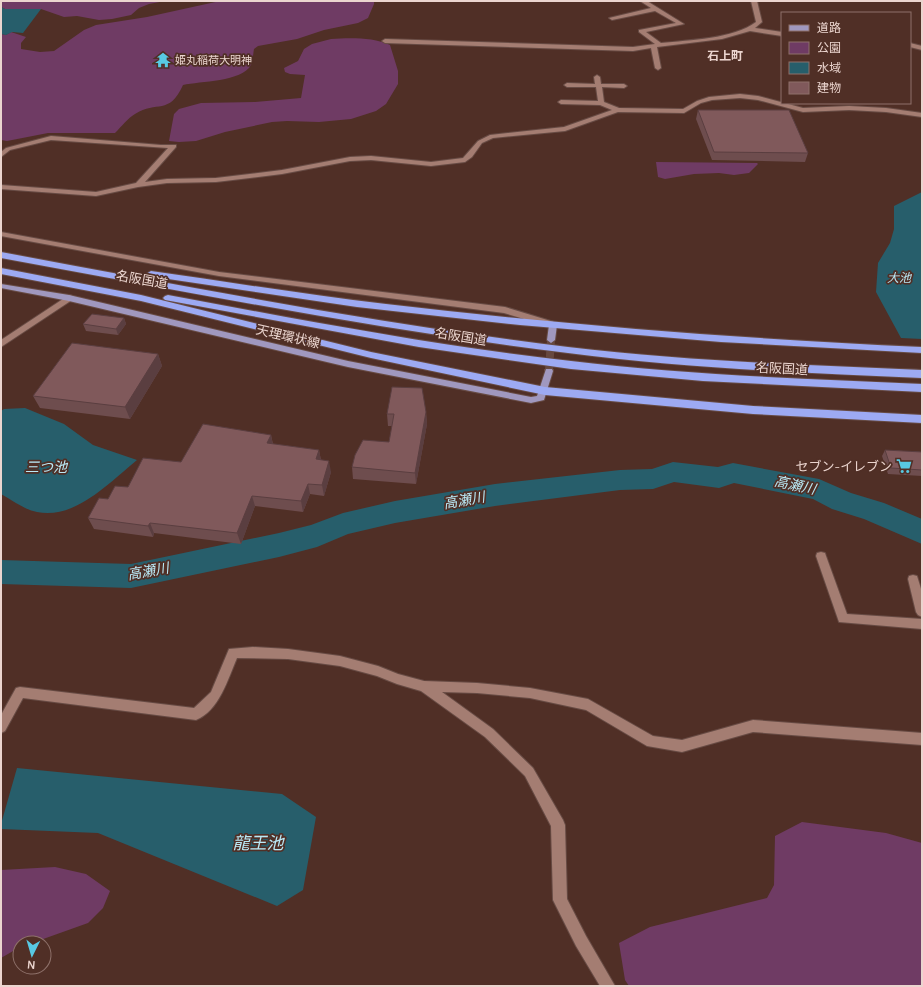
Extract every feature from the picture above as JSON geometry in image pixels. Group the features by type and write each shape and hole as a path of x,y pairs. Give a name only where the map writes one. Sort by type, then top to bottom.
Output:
{"highway":[{"path":"1,254 384,307 553,325 798,345 922,350"},
{"name":"名阪国道","path":"1,254 328,314 570,351 742,365 922,374"},
{"name":"名阪国道","path":"1,267 324,327 493,355 655,373 922,388"},
{"path":"1,271 141,298 371,355 545,391 753,410 922,419"}],"main road":[{"name":"天理環状線","path":"1,286 69,298 348,364 531,400 541,398 545,391"},
{"path":"551,340 553,325"},
{"path":"545,391 549,371"}],"street":[{"path":"643,1 680,24 641,31 661,46"},
{"path":"385,41 614,49 654,47 722,37 750,29 759,22 754,1"},
{"path":"612,18 656,9"},
{"path":"750,29 781,34"},
{"path":"911,45 922,48"},
{"path":"654,47 658,68"},
{"path":"597,77 601,103"},
{"path":"568,85 624,86"},
{"path":"1,187 96,194 138,185 282,172 350,159 371,158 431,164 465,160 470,156 480,142 492,136 565,129 592,118 618,110 684,111 699,102 712,98 740,96 758,98 803,110 849,108 886,110 922,115"},
{"path":"561,102 601,103 618,110"},
{"path":"1,155 8,149 51,138 161,148 174,146 138,185"},
{"path":"1,234 219,274 505,310 553,325"},
{"path":"1,344 69,298"},
{"path":"821,556 842,619 922,624"},
{"path":"913,579 922,612"},
{"path":"1,727 20,692 196,714 215,696 233,653 253,652 288,654 340,661 378,671 424,686 477,688 522,693 588,705 651,742 682,746 753,726 922,739"},
{"path":"424,686 489,734 529,772 558,825 560,900 581,941 608,986"}],"green space":[{"path":"1,1 165,1 149,4 139,8 131,15 99,20 77,16 64,17 41,9 5,9 1,7"},
{"path":"220,1 374,1 374,4 368,18 358,23 324,30 297,39 258,46 254,49 252,63 246,71 230,78 183,85 173,101 135,114 115,133 48,133 7,141 1,140 1,34 6,35 11,32 26,37 21,43 21,49 40,52 54,51 84,30 96,25 147,17"},
{"path":"331,39 369,39 390,45 398,71 398,84 386,104 376,111 351,119 319,122 272,122 225,132 196,141 169,141 174,114 179,109 201,103 255,102 301,98 305,75 290,74 285,72 284,68 298,61 304,49 312,44"},
{"path":"656,162 758,164 749,173 734,175 719,173 694,174 665,179 658,177"},
{"path":"802,822 886,833 922,843 922,986 629,986 625,980 619,943 650,927 767,898 774,885 775,836"},
{"path":"55,867 86,874 110,891 103,908 88,923 52,936 12,935 12,952 1,958 1,870"}],"water":[{"path":"1,7 5,9 41,9 23,33 12,32 6,35 1,34"},
{"name":"大池","path":"922,192 922,339 901,338 876,292 878,263 890,243 894,229 894,206"},
{"name":"三つ池","path":"25,408 64,424 93,445 137,460 104,488 78,505 51,513 37,512 28,509 1,494 1,411 4,409"},
{"name":"龍王池","path":"17,768 282,794 316,817 303,890 277,906 98,833 1,829 1,824"}],"building":[{"path":"698,110 789,110 808,153 714,152"},
{"path":"92,314 124,318 116,329 83,324"},
{"path":"72,343 158,354 125,407 33,396"},
{"path":"392,387 422,388 426,412 415,473 352,467 355,455 363,440 389,442 394,414 387,414"},
{"path":"203,424 271,435 267,443 319,450 316,459 329,461 322,485 308,484 301,501 252,496 237,533 150,523 148,526 88,518 99,498 108,499 115,486 128,487 143,458 181,462"},
{"path":"885,450 922,452 922,470 891,468"}],"waterway":[{"name":"高瀬川","path":"1,572 131,576 279,545 317,535 343,524 395,512 495,495 620,480 653,479 673,472 719,478 733,473 819,490 842,501 874,511 922,532"}],"tunnel":[{"path":"549,370 551,340"}],"place":[{"name":"姫丸稲荷大明神","path":"163,60"},
{"name":"セブン-イレブン","path":"904,466"}],"district":[{"name":"石上町","path":"725,56"}]}
